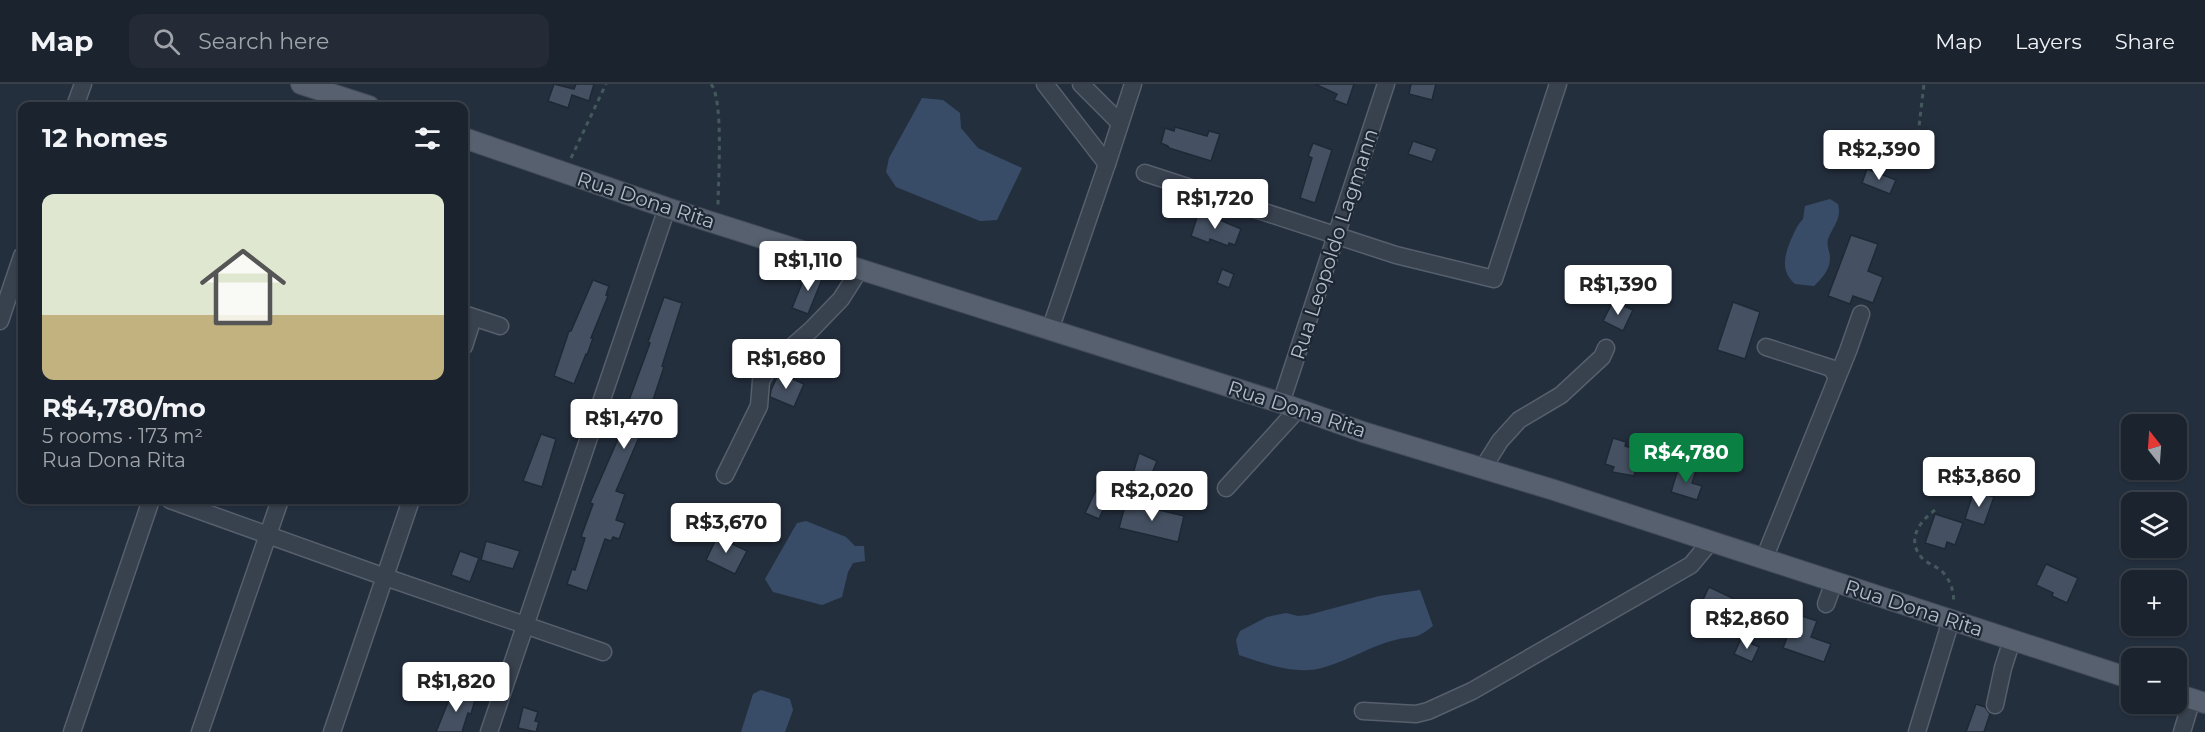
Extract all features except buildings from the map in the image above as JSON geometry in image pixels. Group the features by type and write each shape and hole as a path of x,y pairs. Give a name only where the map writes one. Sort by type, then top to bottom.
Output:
{"main road":[{"path":"308,85 357,102"},
{"name":"Rua Dona Rita","path":"468,139 667,208 1290,406 1363,432 1711,541 2121,675"}],"street":[{"path":"76,102 83,84"},
{"path":"1045,84 1107,164"},
{"path":"1081,84 1120,123"},
{"path":"1050,330 1133,84"},
{"name":"Rua Leopoldo Lagmann","path":"1290,406 1338,235 1386,84"},
{"path":"1145,173 1396,255 1494,279 1558,84"},
{"path":"489,732 667,208"},
{"path":"0,321 18,268"},
{"path":"725,475 759,406 761,381 769,367 812,329 841,299 860,269"},
{"path":"1764,559 1861,314"},
{"path":"468,316 501,326"},
{"path":"1766,347 1831,368 1837,377"},
{"path":"1483,468 1500,441 1519,420 1561,394 1602,357 1606,348"},
{"path":"1226,488 1290,406"},
{"path":"72,732 150,504"},
{"path":"181,504 603,652"},
{"path":"200,732 278,504"},
{"path":"332,732 410,504"},
{"path":"1363,711 1416,714 1472,691 1691,565 1711,541"},
{"path":"1826,604 1834,582"},
{"path":"1917,732 1954,621"},
{"path":"1995,705 2012,640"},
{"path":"2182,732 2191,698"}],"path":[{"path":"564,172 606,84"},
{"path":"711,84 717,98 719,122 718,224"},
{"path":"1915,160 1924,84"},
{"path":"1935,510 1923,518 1916,530 1915,545 1922,558 1944,572 1952,586 1954,621"}],"water":[{"path":"922,98 943,100 960,113 961,128 978,148 1022,168 997,220 980,221 896,187 886,172 889,158"},
{"path":"1830,199 1838,204 1839,214 1827,244 1829,266 1814,286 1795,284 1785,267 1790,242 1803,219 1805,206"},
{"path":"806,521 846,537 855,546 864,546 865,561 853,563 848,572 842,597 822,605 773,592 765,579 797,523"},
{"path":"1420,590 1433,626 1418,636 1386,643 1334,664 1314,669 1282,668 1239,655 1236,640 1240,631 1267,617 1286,613 1298,616 1308,615 1379,596"},
{"path":"761,690 790,699 793,710 785,732 741,732 753,694"}]}
